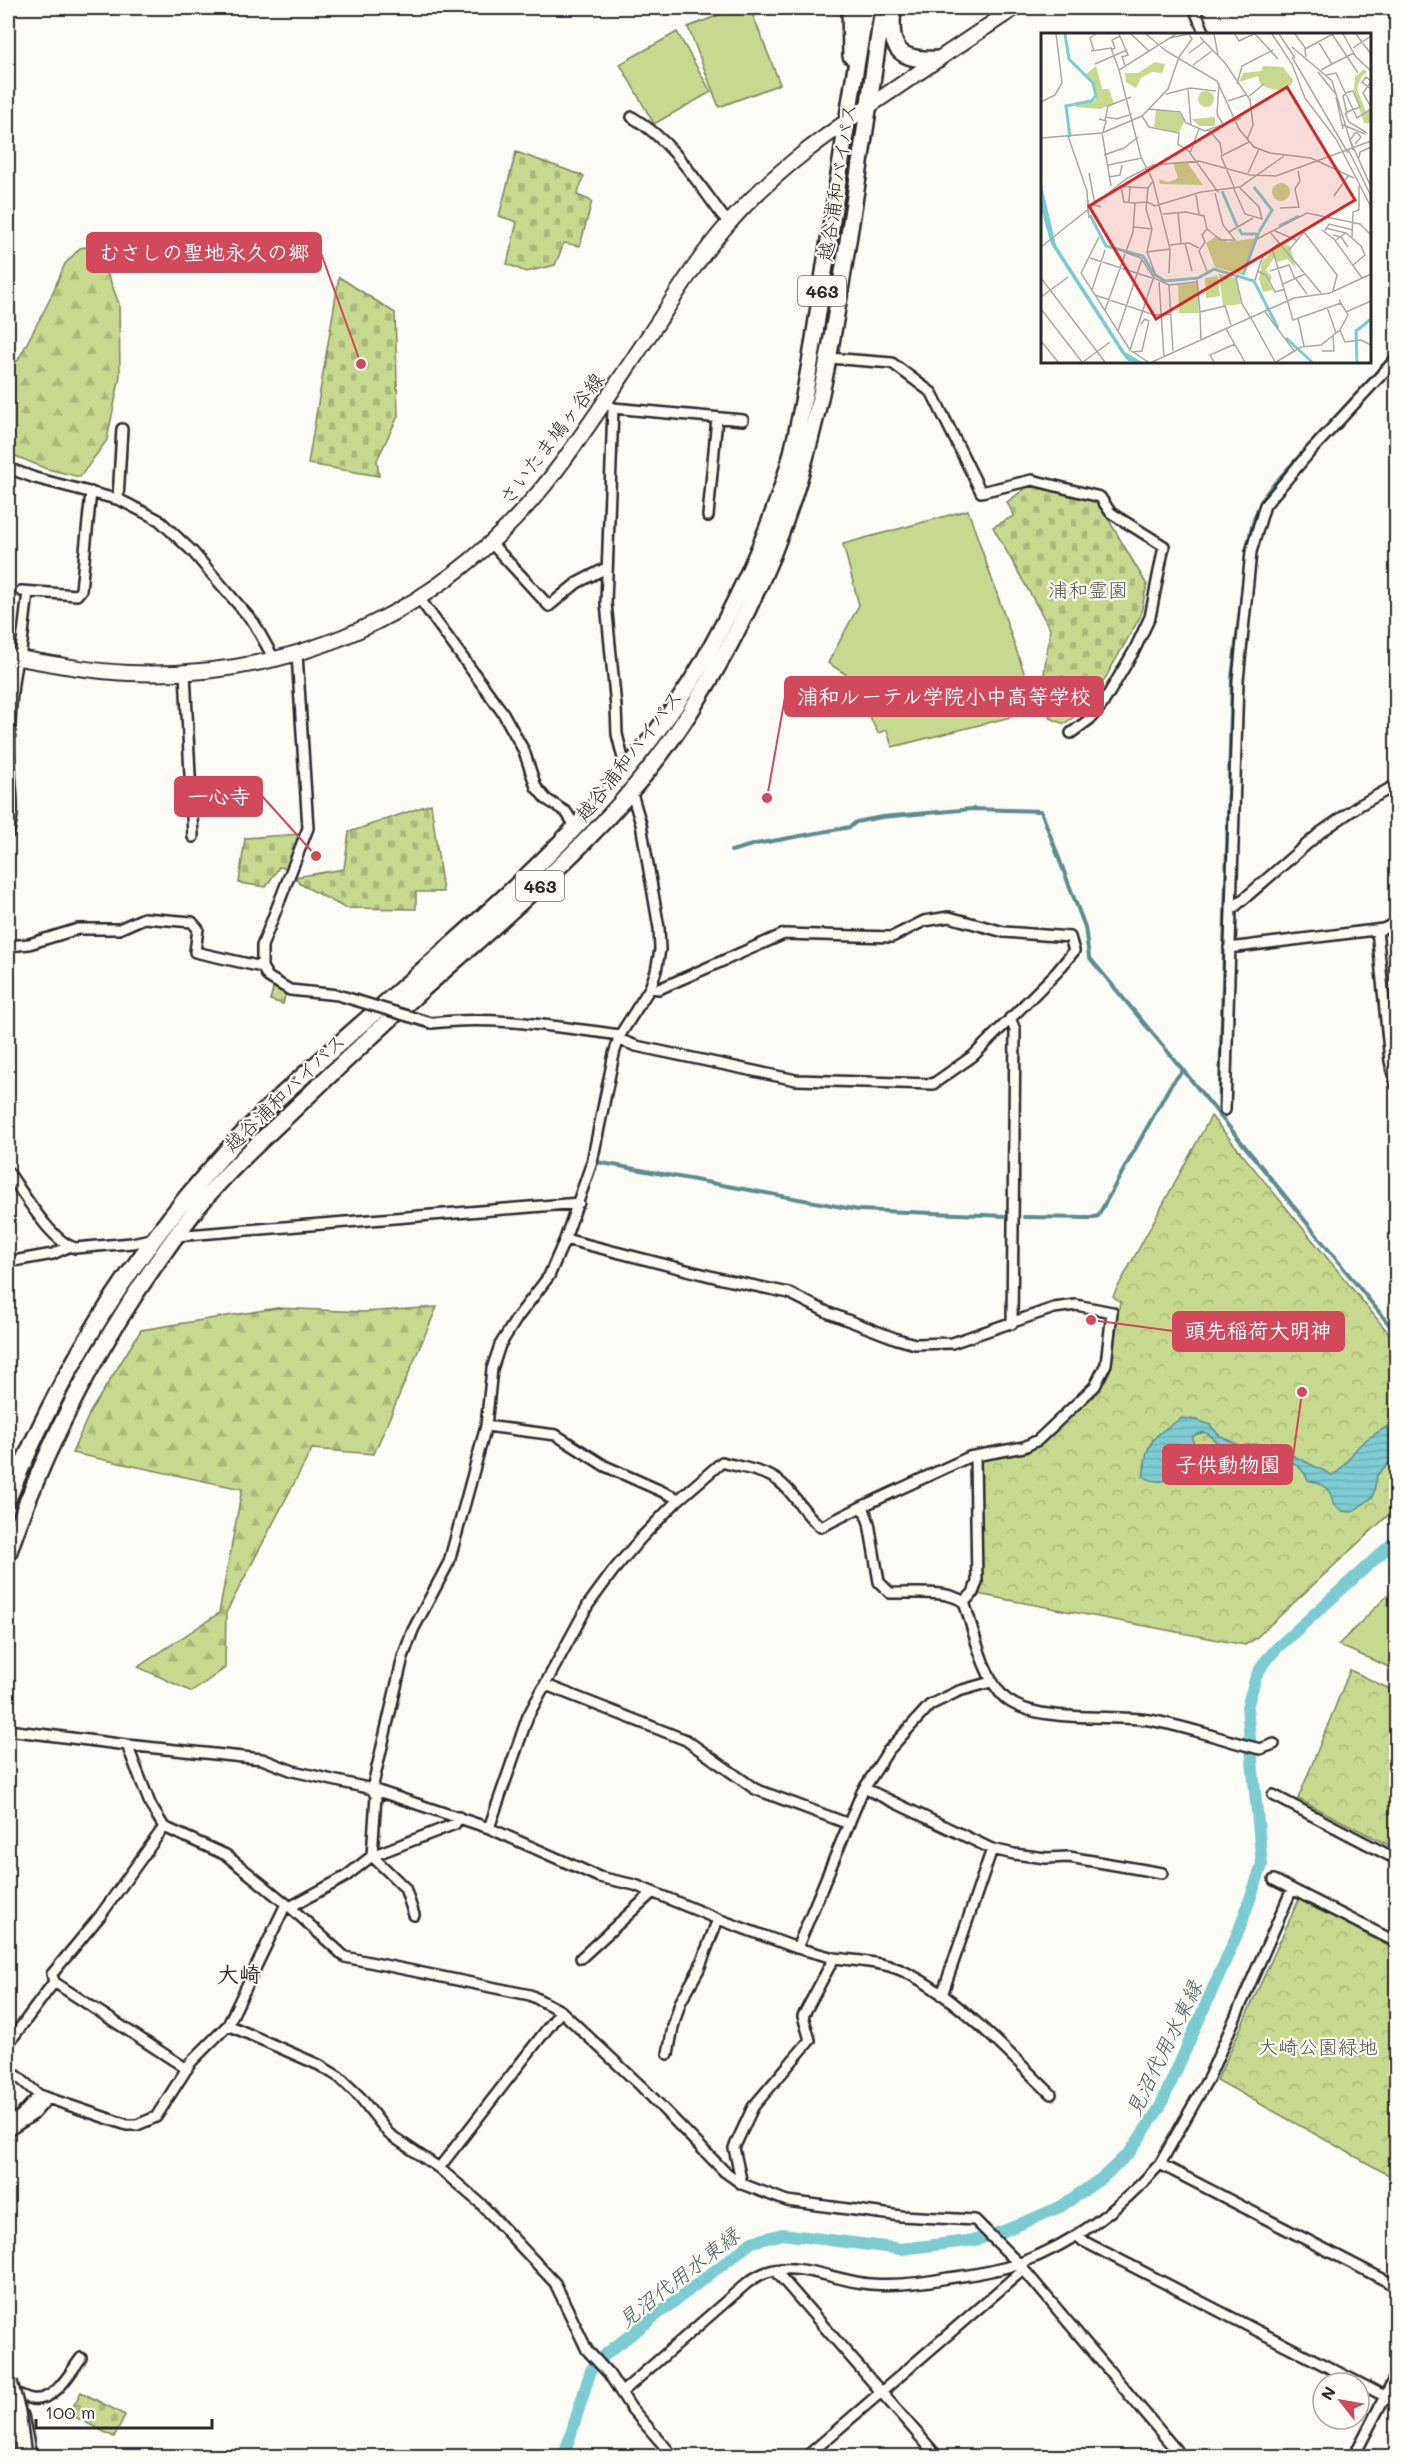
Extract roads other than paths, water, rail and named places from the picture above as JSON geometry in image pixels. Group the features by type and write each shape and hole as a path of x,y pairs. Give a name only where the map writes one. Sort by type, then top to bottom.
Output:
{"highway":[{"path":"850,8 854,80"},
{"name":"越谷浦和バイパス","path":"8,1499 29,1447 81,1345 153,1238 179,1206 262,1114 516,885 576,827 647,744 700,665 729,612 771,518 790,460 808,382 866,8"},
{"name":"越谷浦和バイパス","path":"8,1554 45,1456 87,1371 123,1312 198,1208 241,1160 416,996 546,881 609,818 688,716 733,642 757,593 799,480 818,412 829,358 883,8"},
{"path":"893,8 891,35 897,50 910,58 938,60"},
{"path":"8,2382 17,2412 23,2457"}],"main road":[{"name":"さいたま鳩ヶ谷線","path":"12,657 63,666 126,672 185,672 274,659 297,654 371,626 441,584 491,543 542,489 609,405 683,283 729,222 805,149 1015,8"}],"street":[{"path":"1194,8 1205,33"},
{"path":"632,117 659,136 686,165 729,222"},
{"path":"829,358 892,363 932,393 981,492 1032,480 1100,497 1111,513 1164,546 1150,617 1134,651 1102,705 1090,719 1071,733"},
{"path":"1225,1110 1238,680 1251,552 1265,505 1309,453 1396,359"},
{"path":"414,1915 405,1888 372,1856 376,1796 372,1789 403,1657 413,1630 449,1562 486,1426 492,1369 500,1345 549,1276 566,1239 592,1162 619,1037 650,988 660,950 659,928 641,824 617,734 606,603 609,405 743,420"},
{"path":"708,516 717,418"},
{"path":"118,499 122,429"},
{"path":"8,468 35,478 118,499 159,520 192,551 254,623 274,659"},
{"path":"8,834 13,821 9,786 12,657 21,651 24,591 77,595 81,590 91,492"},
{"path":"491,543 549,606 584,579 606,568"},
{"path":"419,598 503,713 524,751 536,787 546,799 566,812 576,827"},
{"path":"297,654 308,828 262,946 262,967 268,977 290,990 338,995 431,1023 462,1019 491,1020 619,1037 636,1046 796,1080 933,1084 973,1056 1056,973 1074,951 1070,937 1004,932 949,917 924,921 892,937 784,934 659,989 650,988"},
{"path":"185,672 193,837"},
{"path":"1231,910 1322,832 1360,805 1396,785"},
{"path":"8,946 29,944 78,929 120,929 144,918 192,922 198,929 195,952 262,967"},
{"path":"1229,948 1377,930 1396,923"},
{"path":"1377,930 1390,1061 1396,1085"},
{"path":"1010,1018 1015,1030 1012,1324"},
{"path":"1386,1021 1396,1020"},
{"path":"8,1172 54,1234 68,1246 85,1248 132,1243 153,1238 579,1203"},
{"path":"489,1828 528,1716 588,1605 613,1571 679,1499 722,1462 773,1477 785,1487 808,1517 821,1527 975,1456 1024,1447 1038,1440 1095,1386 1106,1364 1112,1312 1076,1305 1054,1308 952,1343 915,1344 838,1317 789,1293 722,1280 566,1239"},
{"path":"8,1262 53,1254 68,1246"},
{"path":"486,1426 556,1435 614,1471 679,1499"},
{"path":"964,1602 973,1593 977,1582 975,1456"},
{"path":"863,1506 879,1582 884,1589 890,1593 947,1596 964,1602 991,1682 1004,1698 1016,1706 1028,1711 1148,1720 1260,1749 1274,1744"},
{"path":"797,1948 864,1788 888,1751 930,1705 959,1691 991,1682"},
{"path":"546,1685 686,1740 755,1789 849,1824"},
{"path":"8,1730 262,1759 293,1771 372,1789 459,1817 599,1876 635,1885 797,1948 834,1958 891,1966 942,1995 1000,2045 1051,2094"},
{"path":"127,1744 151,1806 164,1827 226,1855 345,1957 530,1995 561,2011 641,2086 724,2171 742,2184 787,2201 901,2216 975,2220 1022,2266 1181,2457"},
{"path":"864,1788 992,1849 1046,1858 1069,1857 1162,1873"},
{"path":"1273,1795 1396,1859"},
{"path":"8,2068 43,2096 127,2125 137,2125 156,2117 187,2069 228,2025 288,1906 345,1877 372,1856 455,1824 459,1817"},
{"path":"164,1827 100,1916 52,1974 54,1982 187,2069"},
{"path":"942,1995 992,1849"},
{"path":"1274,1880 1396,1942"},
{"path":"807,2457 1022,2266 1077,2235 1124,2201 1160,2164 1209,2078 1292,1889"},
{"path":"582,1958 653,1892"},
{"path":"668,2054 680,2003 699,1970 718,1919"},
{"path":"742,2184 734,2148 753,2107 810,2040 802,2016 834,1958"},
{"path":"8,2044 54,1982"},
{"path":"439,2168 561,2011"},
{"path":"228,2025 319,2065 339,2077 360,2097 389,2134 439,2168 480,2203 555,2283 566,2302 583,2345 605,2369 631,2408 673,2457"},
{"path":"8,2123 43,2096"},
{"path":"8,2131 33,2115 43,2096"},
{"path":"1160,2164 1396,2286"},
{"path":"1077,2235 1083,2241 1336,2371"},
{"path":"621,2393 747,2283 767,2272 789,2269 867,2284 896,2285 1022,2266"},
{"path":"778,2270 779,2275 937,2457"},
{"path":"8,2382 33,2399 45,2398 56,2390 81,2358"},
{"path":"1354,2457 1396,2375"},
{"path":"1371,2389 1396,2403"},
{"path":"8,2400 22,2413 25,2420 31,2457"}],"water":[{"path":"1182,1418 1210,1425 1219,1435 1240,1446 1256,1444 1281,1446 1288,1453 1332,1475 1343,1466 1364,1441 1386,1427 1391,1428 1396,1422 1396,1456 1377,1475 1373,1497 1352,1512 1342,1511 1333,1504 1328,1490 1308,1480 1293,1462 1283,1458 1225,1449 1204,1432 1193,1436 1191,1460 1183,1472 1163,1481 1143,1476 1151,1443 1160,1433"}],"waterway":[{"path":"1247,551 1255,517 1271,487 1396,351"},
{"path":"1219,1116 1232,677 1245,570"},
{"path":"731,851 756,844 850,827 856,822 882,817 972,809 1041,811 1085,927 1089,957 1183,1070"},
{"path":"1024,1217 1091,1218 1098,1216 1170,1086 1183,1070 1396,1333"},
{"path":"597,1162 858,1210 1007,1216"},
{"name":"見沼代用水東縁","path":"564,2456 591,2370 607,2353 752,2242 782,2234 901,2249 976,2240 1004,2231 1060,2207 1102,2178 1130,2152 1160,2107 1239,1930 1262,1865 1247,1707 1256,1677 1263,1664 1278,1647 1396,1540"}],"place":[{"name":"むさしの聖地永久の郷","path":"361,364"},
{"name":"浦和ルーテル学院小中高等学校","path":"767,798"},
{"name":"一心寺","path":"316,856"},
{"name":"頭先稲荷大明神","path":"1091,1320"},
{"name":"子供動物園","path":"1302,1392"}],"district":[{"name":"大崎","path":"239,1973"}],"park label":[{"name":"浦和霊園","path":"1088,589"},
{"name":"大崎公園緑地","path":"1318,2046"}]}
